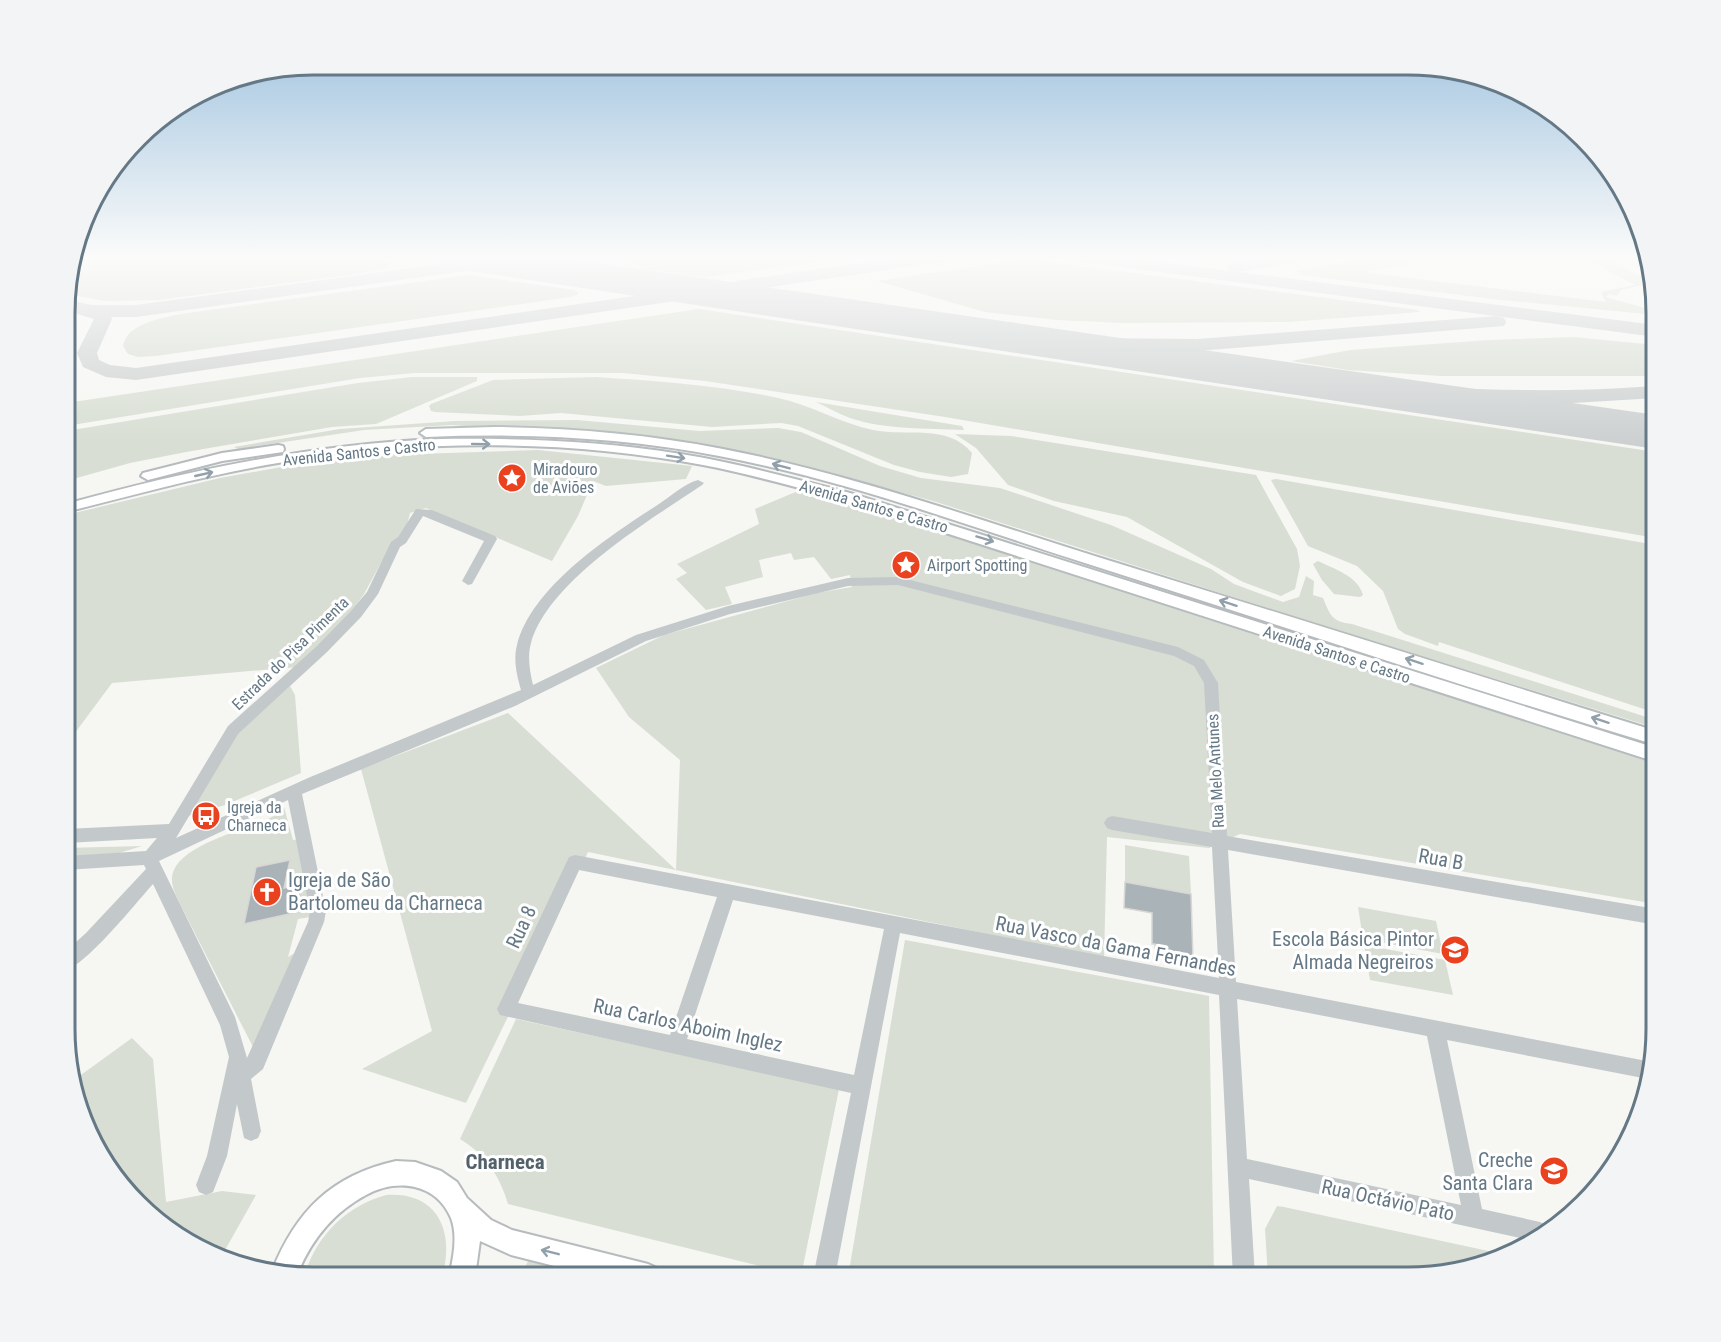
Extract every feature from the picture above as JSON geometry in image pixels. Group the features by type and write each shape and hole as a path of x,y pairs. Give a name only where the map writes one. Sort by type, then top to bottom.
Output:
{"main road":[{"name":"Avenida Santos e Castro","path":"75,496 222,457 349,439 437,432 518,432 669,443 770,463 991,525 1081,556 1646,735"},
{"name":"Avenida Santos e Castro","path":"75,505 217,471 311,454 408,444 580,447 677,457 750,471 845,496 1646,752"},
{"path":"288,1265 297,1245 315,1219 338,1198 370,1180 401,1173 424,1176 443,1186 482,1229 496,1237 610,1267"},
{"path":"458,1204 466,1227 467,1240 463,1267"}],"street":[{"path":"75,863 152,865 294,791 529,693 522,668 524,645 530,627 547,603 578,570 614,539 698,483"},
{"name":"Estrada do Pisa Pimenta","path":"75,954 93,939 152,865 233,730 322,650 356,614 372,594 395,545 402,540 420,512 428,513 491,539 468,581"},
{"name":"Rua Melo Antunes","path":"529,693 641,638 728,610 815,588 865,580 898,581 1189,656 1199,663 1210,683 1243,1267"},
{"path":"240,1077 256,1062 316,922 318,911 294,791"},
{"name":"Rua B","path":"1113,823 1646,915"},
{"path":"75,835 173,830"},
{"name":"Rua Vasco da Gama Fernandes","path":"574,862 1642,1068"},
{"name":"Rua 8","path":"506,1009 574,862"},
{"path":"152,865 229,1023 237,1053 251,1131"},
{"path":"676,1045 727,892"},
{"path":"826,1267 893,925"},
{"name":"Rua Carlos Aboim Inglez","path":"506,1009 861,1086"},
{"path":"1435,1028 1474,1218"},
{"path":"206,1185 217,1156 237,1053"},
{"name":"Rua Octávio Pato","path":"1237,1167 1534,1231"}],"shaded area":[{"path":"419,319 156,356 138,357 128,354 123,346 126,338 138,327 156,320"},
{"path":"634,319 763,319 1646,451 1646,536 945,417 705,381 623,373 414,373 360,378 75,425 75,402"},
{"path":"1045,319 1333,319 1288,322 1124,323"},
{"path":"1573,337 1646,344 1646,376 1441,376 1348,370 1291,361 1350,350 1489,340"},
{"path":"412,377 477,377 477,381 376,424 332,427 186,452 130,463 75,478 75,430 358,383"},
{"path":"596,377 733,390 790,401 873,430 939,434 962,444 972,453 968,474 951,477 894,465 798,426 781,423 712,427 561,413 520,416 435,412 431,411 429,406 493,380"},
{"path":"816,402 962,426 964,430 878,425 850,418"},
{"path":"577,420 700,431 778,428 801,432 880,466 921,478 1000,488 1111,525 1211,569 1234,584 1283,602 1299,597 1306,576 1314,581 1313,595 1323,598 1330,613 1340,621 1646,717 1646,725 1352,635 933,501 833,474 754,458 673,443 452,425 364,430 238,449 234,447 340,429 455,421"},
{"path":"955,434 1011,436 1256,475 1297,549 1300,566 1295,589 1281,596 1243,582 1127,517 1054,501 1008,485 976,448"},
{"path":"538,450 692,466 686,479 606,486 593,481 578,516 552,561 426,508 410,513 407,525 388,550 364,594 346,620 298,667 112,683 75,733 75,513 220,478 287,466 386,455"},
{"path":"1276,479 1646,543 1646,710 1439,642 1438,646 1405,634 1398,629 1383,591 1357,566 1308,546 1271,480"},
{"path":"798,491 860,506 1646,761 1646,902 1240,834 1209,848 1107,837 1104,958 588,852 466,1103 362,1069 432,1031 361,769 508,713 676,870 680,760 629,717 596,668 664,635 817,593 852,587 850,575 831,579 814,557 794,560 791,553 759,560 763,577 725,587 732,604 706,610 676,579 687,573 677,564 759,524 755,509"},
{"path":"1318,561 1351,578 1363,595 1360,597 1334,594 1322,580 1313,564"},
{"path":"290,686 295,695 301,773 225,805 188,816 236,735"},
{"path":"284,807 293,840 302,839 308,856 310,917 298,919 288,957 297,952 253,1047 179,902 172,880 175,868 184,857 197,848 272,817"},
{"path":"1125,845 1189,856 1191,894 1125,882"},
{"path":"142,846 119,853 75,856 75,848"},
{"path":"1358,907 1436,921 1443,954 1363,939"},
{"path":"905,940 1209,996 1214,1267 850,1267"},
{"path":"1364,945 1445,960 1453,995 1370,980"},
{"path":"516,1019 839,1089 803,1267 764,1267 508,1204 496,1175 477,1152 460,1139"},
{"path":"132,1038 153,1059 166,1202 222,1191 256,1195 225,1250 194,1235 168,1218 124,1174 93,1120 80,1076"},
{"path":"386,1195 404,1196 419,1200 430,1207 444,1230 446,1245 444,1267 307,1267 324,1236 334,1225 345,1215 371,1200"},
{"path":"1277,1206 1491,1252 1439,1265 1267,1267 1265,1229"},
{"path":"528,1261 552,1267 525,1267"}],"building":[{"name":"Igreja de São Bartolomeu da Charneca","path":"290,860 284,888 302,884 298,912 244,924 256,867"},
{"path":"1125,882 1191,894 1193,961 1178,958 1178,953 1155,948 1155,944 1152,944 1152,913 1124,908"}],"taxiway":[{"path":"103,319 87,353 90,363 106,371 136,374 517,319"},
{"path":"1560,319 1646,330"},
{"path":"1018,339 1089,344 1197,345 1497,322"},
{"path":"1330,384 1413,393 1493,397 1573,397 1646,393"}],"runway":[{"path":"883,319 1646,431"}],"place":[{"name":"Miradouro de Aviões","path":"512,478"},
{"name":"Airport Spotting","path":"906,565"},
{"name":"Igreja da Charneca","path":"206,816"},
{"name":"Igreja de São Bartolomeu da Charneca","path":"267,892"},
{"name":"Escola Básica Pintor Almada Negreiros","path":"1455,950"},
{"name":"Creche Santa Clara","path":"1554,1171"}],"district":[{"name":"Charneca","path":"505,1162"}]}
